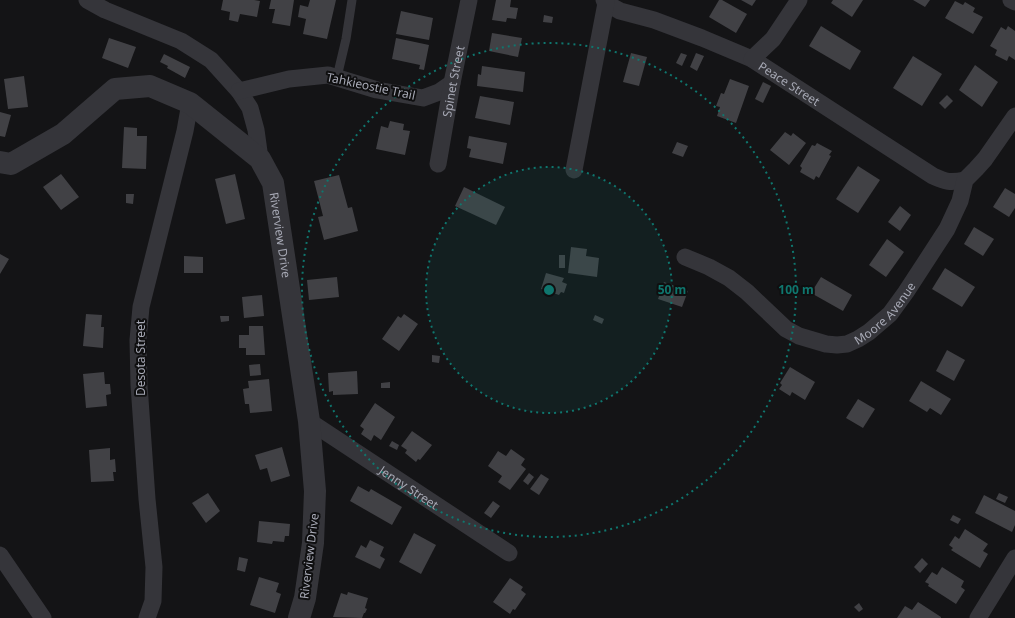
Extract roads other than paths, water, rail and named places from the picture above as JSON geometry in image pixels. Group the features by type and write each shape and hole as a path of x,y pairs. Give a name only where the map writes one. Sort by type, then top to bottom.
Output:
{"street":[{"path":"87,0 105,10 181,41 210,60 239,91 250,108 256,130 260,159"},
{"name":"Spinet Street","path":"438,164 452,83 469,0"},
{"path":"752,59 773,40 799,0"},
{"path":"1011,0 1015,2"},
{"path":"574,170 602,26 605,2"},
{"name":"Peace Street","path":"605,2 620,11 654,20 752,59 932,176 946,182 965,180"},
{"name":"Tahkieostie Trail","path":"239,91 289,79 328,75 377,90 423,98 439,92 452,83"},
{"name":"Riverview Drive","path":"0,162 11,164 63,134 115,89 150,86 190,103 260,159 273,183 309,421 315,491 313,543 305,598 299,618"},
{"name":"Desota Street","path":"147,618 153,601 154,567 146,499 139,385 138,340 140,307 185,131 190,103"},
{"path":"965,180 985,159 1015,116"},
{"name":"Moore Avenue","path":"685,257 709,267 729,278 747,292 786,329 799,336 826,344 847,344 869,332 885,319 906,292 947,229 960,201 965,180"},
{"name":"Jenny Street","path":"309,421 509,553"},
{"path":"0,555 43,618"},
{"path":"978,618 1015,558"}],"lane":[{"path":"337,77 346,40 352,0"}]}
